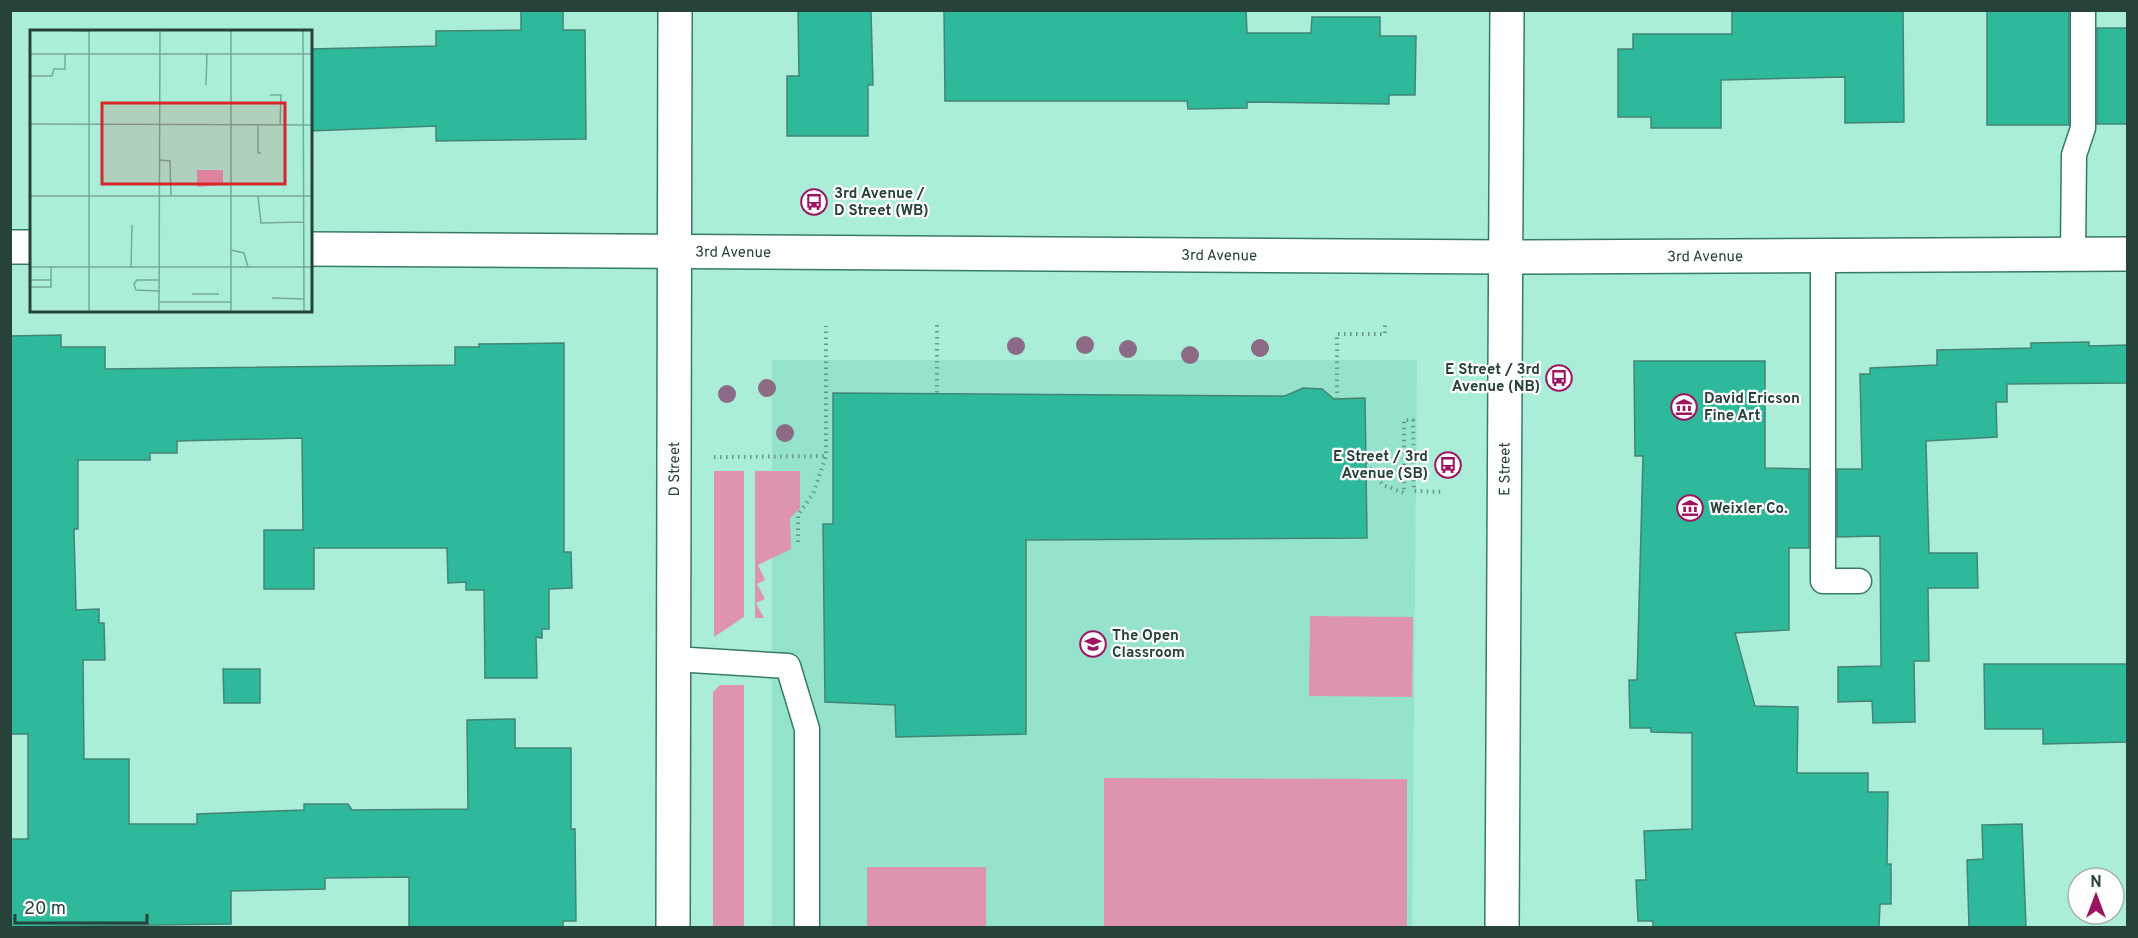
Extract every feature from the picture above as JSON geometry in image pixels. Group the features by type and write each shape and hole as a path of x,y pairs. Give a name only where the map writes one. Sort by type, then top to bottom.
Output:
{"street":[{"name":"D Street","path":"673,927 675,10"},
{"name":"E Street","path":"1502,927 1507,10"},
{"path":"10,247 30,247"},
{"name":"3rd Avenue","path":"312,249 1507,257 2127,254"}],"lane":[{"path":"2073,255 2074,155 2083,128 2083,10"},
{"path":"1823,255 1823,581 1859,581"},
{"path":"674,658 788,666 807,729 807,927"}],"path":[{"path":"1337,399 1337,334 1385,334 1385,322"},
{"path":"937,325 937,393"},
{"path":"798,542 798,515 813,494 826,456 826,326"},
{"path":"1366,463 1383,485 1404,493 1404,420 1413,420 1414,491 1444,492"},
{"path":"714,457 826,456"}],"shaded area":[{"name":"The Open Classroom","path":"772,360 1417,360 1412,927 772,927"},
{"path":"714,471 744,471 744,617 714,637"},
{"path":"755,471 800,471 800,509 790,518 791,549 758,565 765,580 757,584 765,599 756,603 764,618 755,618"},
{"path":"1310,616 1413,617 1412,697 1309,696"},
{"path":"720,685 744,685 744,927 713,927 713,692"},
{"path":"1104,778 1407,779 1407,927 1104,927"},
{"path":"867,867 986,867 986,927 867,927"}],"building":[{"path":"521,10 563,10 563,30 585,30 586,139 436,141 436,126 312,131 312,49 436,46 436,31 521,30"},
{"path":"798,10 871,10 873,85 868,85 868,136 787,136 787,76 799,76"},
{"path":"944,10 1246,10 1247,33 1311,33 1312,17 1380,17 1380,36 1416,36 1415,95 1389,95 1389,104 1247,102 1247,108 1188,109 1187,101 945,101"},
{"path":"1732,10 1903,10 1904,122 1845,123 1845,77 1721,80 1721,128 1651,128 1651,117 1618,117 1618,49 1633,49 1633,34 1732,34"},
{"path":"1987,10 2069,10 2069,125 1987,125"},
{"path":"2097,28 2127,28 2127,124 2097,124"},
{"path":"61,335 61,347 105,347 105,369 455,365 455,347 479,347 479,344 564,343 564,552 571,552 572,588 549,589 549,629 542,629 542,638 536,637 537,678 485,678 484,590 466,590 466,582 448,583 447,548 314,548 314,589 264,589 264,530 303,530 302,438 177,441 177,453 150,453 150,460 78,460 78,529 74,529 76,610 99,609 99,623 104,623 105,660 83,660 84,759 129,759 129,824 197,824 197,814 304,810 304,804 348,804 352,810 468,809 467,720 515,719 515,748 571,748 571,829 575,829 576,921 563,921 563,927 409,927 409,877 325,878 325,889 231,891 231,924 10,927 10,839 28,839 28,734 10,734 10,336"},
{"path":"2089,342 2089,346 2127,345 2127,383 2007,384 2007,402 1996,402 1997,437 1926,441 1929,553 1977,553 1978,588 1928,588 1929,661 1914,661 1915,722 1873,723 1872,701 1838,702 1838,667 1881,666 1880,536 1837,537 1837,469 1862,469 1860,374 1870,374 1870,368 1937,365 1937,350 2031,348 2031,343"},
{"path":"1634,361 1765,361 1765,468 1809,469 1809,548 1789,548 1789,630 1735,633 1755,706 1798,707 1797,773 1868,773 1868,792 1888,792 1887,864 1891,864 1891,904 1880,904 1879,927 1653,927 1653,921 1638,921 1636,880 1646,880 1644,831 1692,829 1692,733 1651,732 1651,728 1630,728 1629,680 1637,680 1643,456 1635,456"},
{"path":"1303,388 1322,389 1334,399 1365,398 1367,538 1026,540 1026,734 896,737 895,705 825,702 823,524 833,524 833,393 1285,396"},
{"path":"1984,664 2127,664 2127,742 2043,744 2043,729 1985,729"},
{"path":"223,669 260,669 260,703 224,703"},
{"path":"2022,824 2026,927 1969,927 1967,860 1983,859 1982,825"}],"place":[{"name":"3rd Avenue / D Street (WB)","path":"814,202"},
{"name":"E Street / 3rd Avenue (NB)","path":"1559,378"},
{"name":"David Ericson Fine Art","path":"1684,407"},
{"name":"E Street / 3rd Avenue (SB)","path":"1448,465"},
{"name":"Weixler Co.","path":"1690,508"},
{"name":"The Open Classroom","path":"1093,644"}]}
